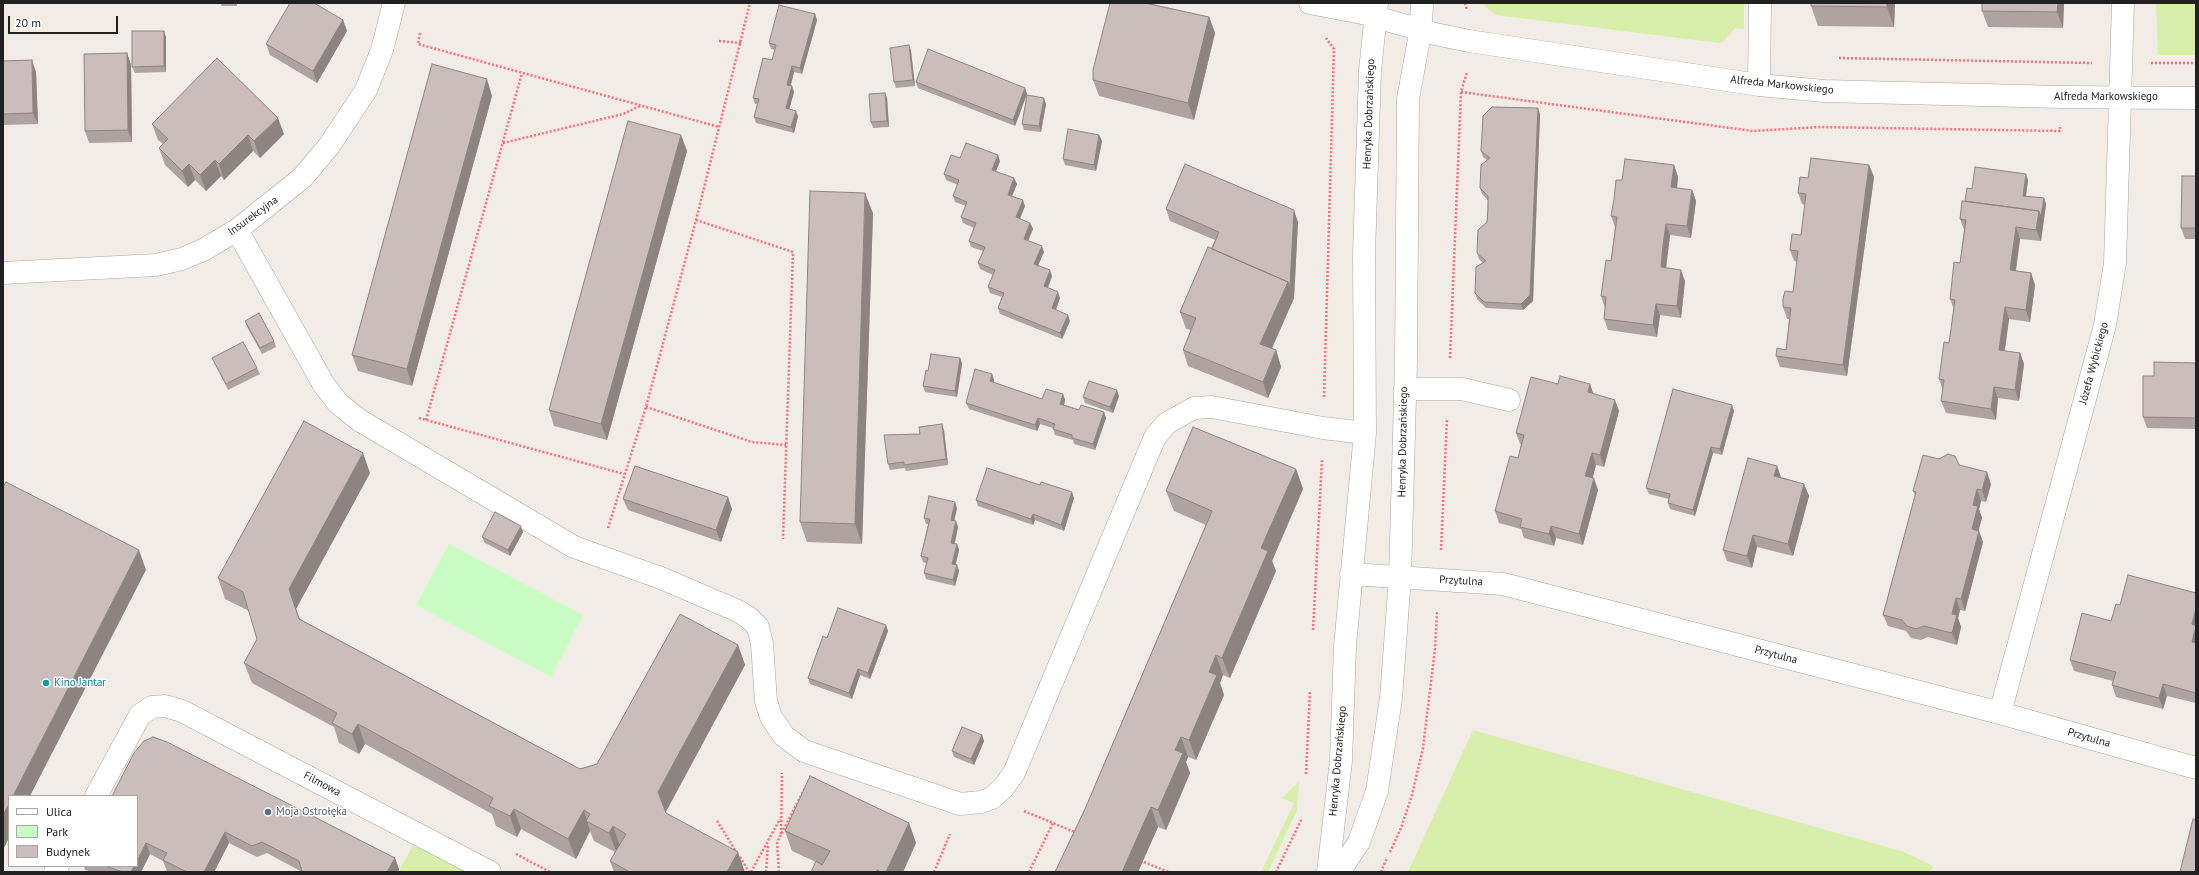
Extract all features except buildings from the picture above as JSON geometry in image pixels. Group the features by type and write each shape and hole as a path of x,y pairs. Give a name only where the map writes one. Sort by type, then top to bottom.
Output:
{"street":[{"name":"Insurekcyjna","path":"3,273 156,265 182,259 203,250 237,230 302,178 329,146 366,90 382,50 394,3"},
{"name":"Alfreda Markowskiego","path":"1310,3 1376,10 1435,34 1469,41 1759,85 1824,91 2196,98"},
{"name":"Henryka Dobrzańskiego","path":"1339,872 1358,842 1377,791 1391,698 1400,577 1405,389 1408,99 1421,28 1422,3"},
{"path":"1759,85 1760,3"},
{"name":"Józefa Wybickiego","path":"2000,713 2105,325 2115,263 2123,3"},
{"name":"Henryka Dobrzańskiego","path":"1328,872 1340,761 1351,574 1365,433 1364,254 1370,71 1376,10"},
{"path":"237,230 324,385 338,403 359,420 567,543 600,557 661,578 738,611 749,618 758,627 762,644 766,701 771,717 784,736 804,751 963,804 981,802 992,798 1004,788 1014,773 1155,437 1167,423 1194,408 1212,407 1323,428 1365,433"},
{"path":"1405,389 1462,389 1509,400"},
{"name":"Przytulna","path":"1351,574 1503,584 2000,713 2196,768"},
{"name":"Filmowa","path":"97,795 140,715 152,707 165,706 182,711 490,872"}],"path":[{"path":"600,557 624,474 646,407 696,220 750,3"},
{"path":"1381,872 1401,828 1412,795 1423,748 1435,649 1449,389 1461,92 1466,73 1469,41 1469,18 1465,3"},
{"path":"420,31 418,44 719,127"},
{"path":"719,41 740,43"},
{"path":"2151,57 2151,63 2196,63"},
{"path":"426,420 522,73"},
{"path":"1461,92 1753,131 1820,127 2060,131"},
{"path":"503,143 622,114 640,106"},
{"path":"696,220 793,252 783,540"},
{"path":"646,407 752,442 786,445"},
{"path":"411,416 624,474"},
{"path":"780,836 784,736"},
{"path":"779,872 777,842 820,757"},
{"path":"992,798 1080,834"},
{"path":"934,872 963,804"},
{"path":"717,821 750,872 781,819"},
{"path":"1029,872 1053,823"},
{"path":"766,872 768,842"},
{"path":"1144,862 1168,872"},
{"path":"1154,872 1156,867"}],"green space":[{"path":"1481,3 1744,3 1744,29 1735,28 1723,42 1719,43 1496,15"},
{"path":"2156,3 2196,3 2196,55 2158,55"},
{"path":"449,544 583,615 551,677 416,605"},
{"path":"1473,730 1904,852 1933,866 1931,872 1408,872"},
{"path":"1299,782 1297,810 1268,872 1261,872 1294,803 1282,798"},
{"path":"414,844 465,872 398,872"}],"place":[{"name":"Kino Jantar","path":"46,683"},
{"name":"Moja Ostrołęka","path":"268,812"}]}
